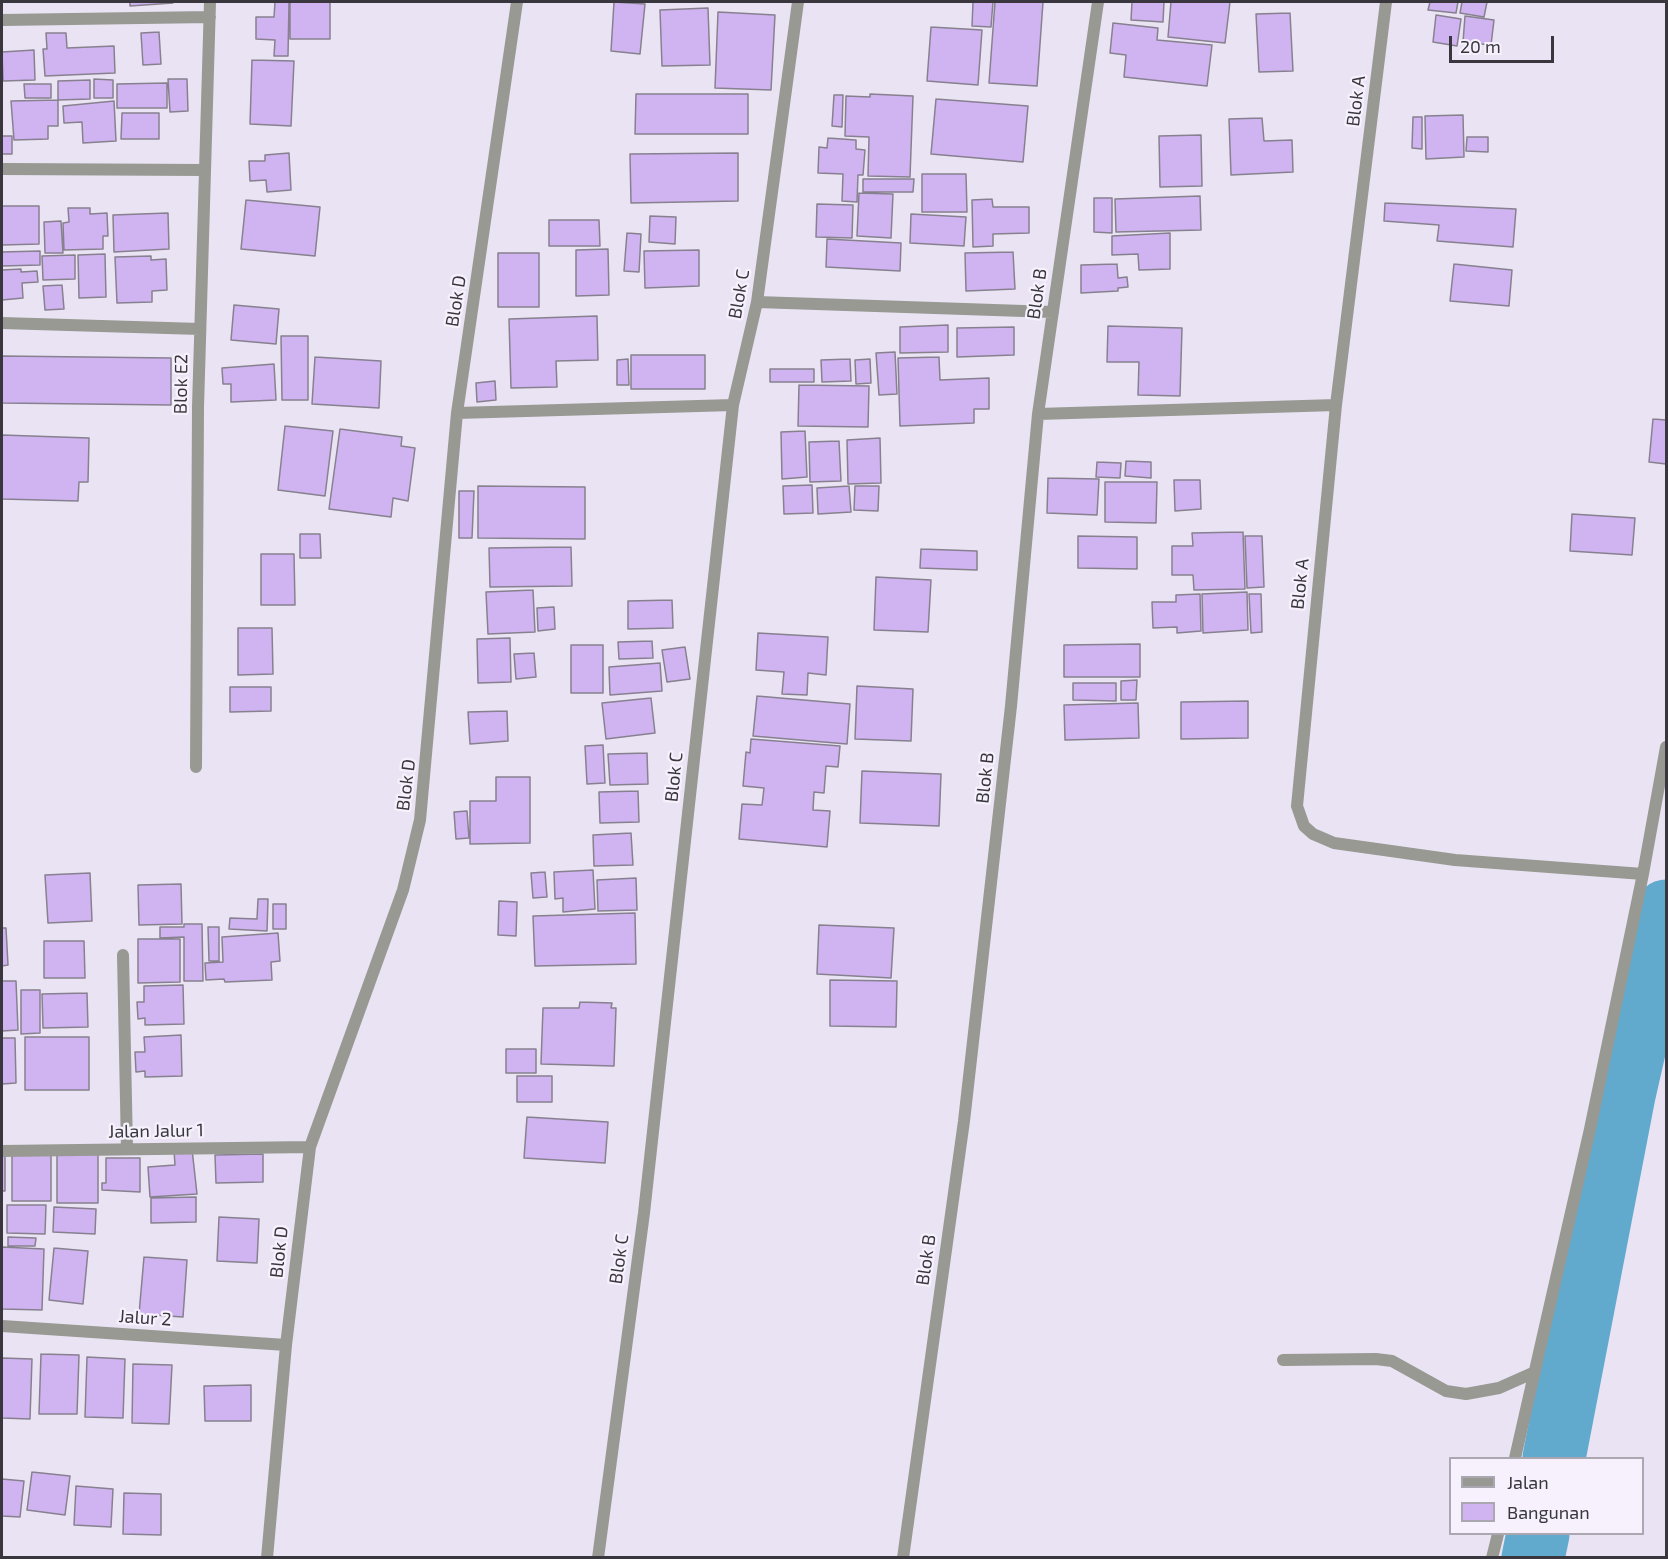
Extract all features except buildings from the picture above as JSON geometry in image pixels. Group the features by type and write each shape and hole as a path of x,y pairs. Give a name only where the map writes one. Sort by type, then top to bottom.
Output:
{"street":[{"name":"Blok E2","path":"196,767 200,329 210,2"},
{"name":"Blok D","path":"267,1557 286,1345 310,1147 403,890 420,820 457,412 517,2"},
{"name":"Blok C","path":"597,1557 644,1213 733,405 757,302 798,2"},
{"name":"Blok B","path":"903,1557 964,1121 1011,706 1038,414 1098,2"},
{"name":"Blok A","path":"1386,2 1336,405 1297,806 1304,826 1313,834 1335,843 1455,860 1643,874"},
{"path":"2,20 210,17"},
{"path":"2,170 204,170"},
{"path":"757,302 1053,312"},
{"path":"2,323 200,329"},
{"path":"457,412 733,405"},
{"path":"1038,414 1336,405"},
{"path":"1515,1457 1643,874 1666,747"},
{"path":"123,955 127,1149"},
{"name":"Jalan Jalur 1","path":"2,1151 310,1147"},
{"name":"Jalur 2","path":"2,1326 286,1345"},
{"path":"1283,1360 1376,1359 1392,1361 1446,1391 1466,1394 1499,1389 1535,1372"},
{"path":"1492,1557 1498,1535"}],"waterway":[{"path":"1554,1457 1624,1095 1666,911"},
{"path":"1533,1558 1538,1535"}]}
